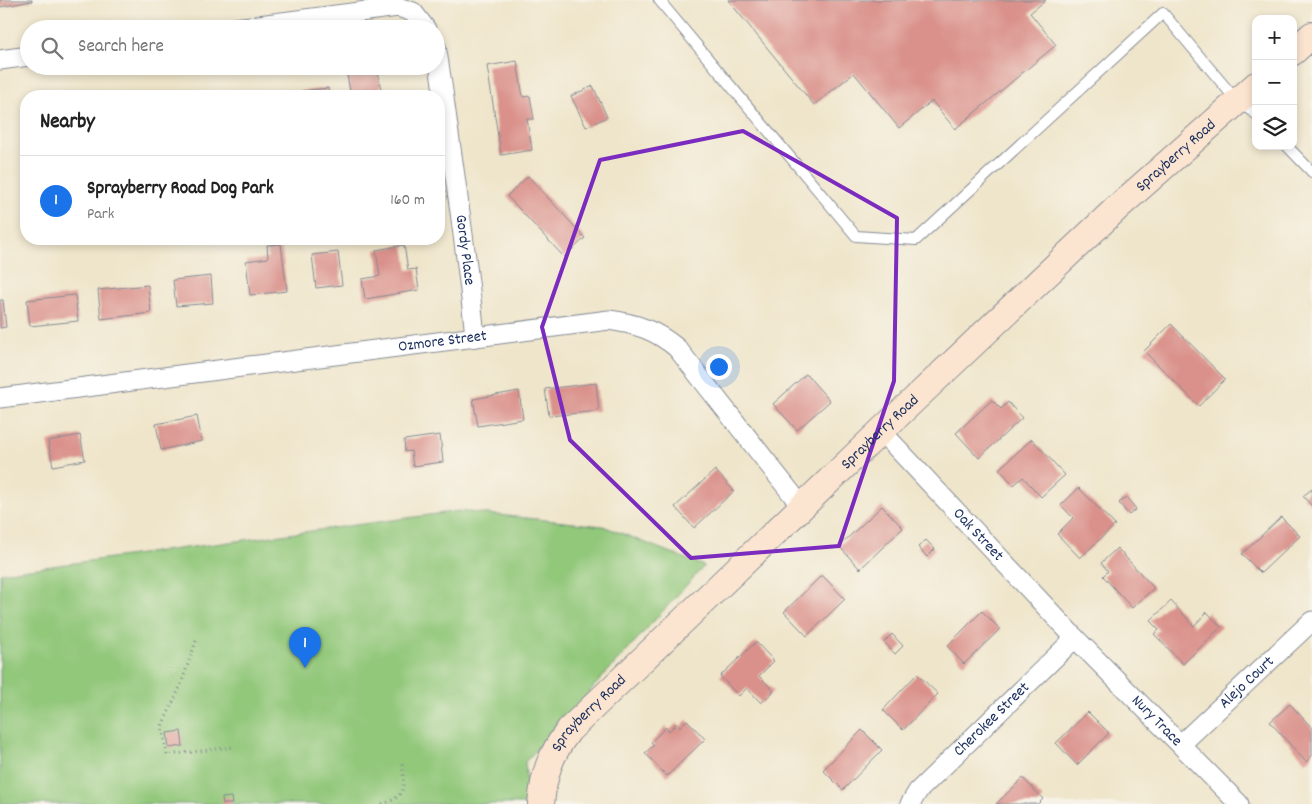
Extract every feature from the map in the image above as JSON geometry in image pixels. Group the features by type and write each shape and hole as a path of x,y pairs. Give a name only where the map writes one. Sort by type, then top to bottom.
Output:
{"street":[{"path":"292,20 398,7 414,12 420,20"},
{"path":"1297,48 1312,35"},
{"path":"0,60 20,57"},
{"name":"Gordy Place","path":"441,75 444,90"},
{"name":"Sprayberry Road","path":"541,804 544,777 549,761 557,745 569,730 1118,207 1250,100"},
{"name":"Gordy Place","path":"445,102 470,282 475,337"},
{"name":"Ozmore Street","path":"0,398 609,320 631,324 662,336 677,348 803,508"},
{"name":"Oak Street","path":"881,432 1075,638"},
{"name":"Alejo Court","path":"1181,744 1312,621"},
{"name":"Nury Trace","path":"1075,638 1239,804"},
{"name":"Cherokee Street","path":"910,804 918,791 1075,638"}],"lane":[{"path":"659,0 856,236 916,240 1163,13 1250,100"},
{"path":"1291,150 1312,172"}],"path":[{"path":"196,641 180,687 162,726 167,756 233,747"},
{"path":"382,804 396,800 402,793 404,783 402,762"}],"highlighted area":[{"path":"743,131 897,218 894,381 839,546 691,558 570,440 542,327 600,160"}],"green space":[{"path":"459,511 603,526 704,566 525,762 528,804 0,804 0,573"}],"building":[{"path":"0,0 32,0 32,1 0,7"},
{"path":"728,0 1046,0 1030,13 1056,45 955,129 932,101 899,128 854,73 814,105"},
{"path":"517,61 523,97 530,96 534,119 527,119 532,150 501,155 487,66"},
{"path":"347,75 379,75 381,90 350,90"},
{"path":"593,86 607,117 586,127 571,96"},
{"path":"328,88 328,90 310,90"},
{"path":"528,176 585,238 564,257 507,196"},
{"path":"267,245 281,245 287,291 250,295 246,261 268,258"},
{"path":"404,245 408,270 416,269 419,290 365,299 362,279 380,276 376,250"},
{"path":"338,252 342,285 316,288 312,255"},
{"path":"211,276 213,303 176,306 173,280"},
{"path":"148,285 151,313 101,319 98,290"},
{"path":"75,295 78,321 30,326 27,300"},
{"path":"0,300 3,300 6,327 0,328"},
{"path":"1171,324 1225,379 1199,406 1144,351"},
{"path":"806,374 830,401 797,430 773,404"},
{"path":"596,383 599,411 549,416 545,389"},
{"path":"519,391 523,419 478,426 473,399"},
{"path":"992,400 1001,409 1008,402 1022,418 979,458 956,433"},
{"path":"197,416 202,441 161,450 156,424"},
{"path":"80,435 85,460 53,466 48,441"},
{"path":"440,435 443,462 413,466 411,451 405,452 404,440"},
{"path":"1032,439 1065,475 1041,497 1023,477 1014,485 999,469"},
{"path":"715,470 734,491 694,528 675,507"},
{"path":"1079,488 1115,525 1080,558 1057,534 1073,518 1061,505"},
{"path":"1312,489 1312,506 1303,496"},
{"path":"1126,497 1136,509 1129,515 1119,503"},
{"path":"882,506 903,528 860,569 839,546"},
{"path":"1281,517 1300,536 1261,573 1242,554"},
{"path":"926,540 935,549 927,557 918,547"},
{"path":"1117,548 1154,588 1132,608 1103,576 1108,571 1101,563"},
{"path":"822,575 845,599 807,636 784,612"},
{"path":"1171,601 1194,626 1207,612 1221,627 1183,664 1154,634 1159,630 1150,621"},
{"path":"982,611 1000,629 964,664 947,646"},
{"path":"892,634 903,646 895,654 884,642"},
{"path":"756,642 774,661 759,676 774,691 761,703 747,688 739,696 720,676"},
{"path":"917,674 938,694 903,730 883,710"},
{"path":"1290,704 1312,728 1312,756 1306,762 1270,722"},
{"path":"1088,712 1109,733 1077,765 1056,743"},
{"path":"687,720 705,739 667,776 645,753 654,745 651,742 666,727 669,731 677,723 680,727"},
{"path":"862,730 882,750 843,790 823,770"},
{"path":"181,731 183,746 169,748 167,733"},
{"path":"1023,778 1043,799 1038,804 996,804"},
{"path":"231,797 232,804 223,804 222,798"}],"place":[{"name":"Sprayberry Road Dog Park","path":"305,668"}]}
